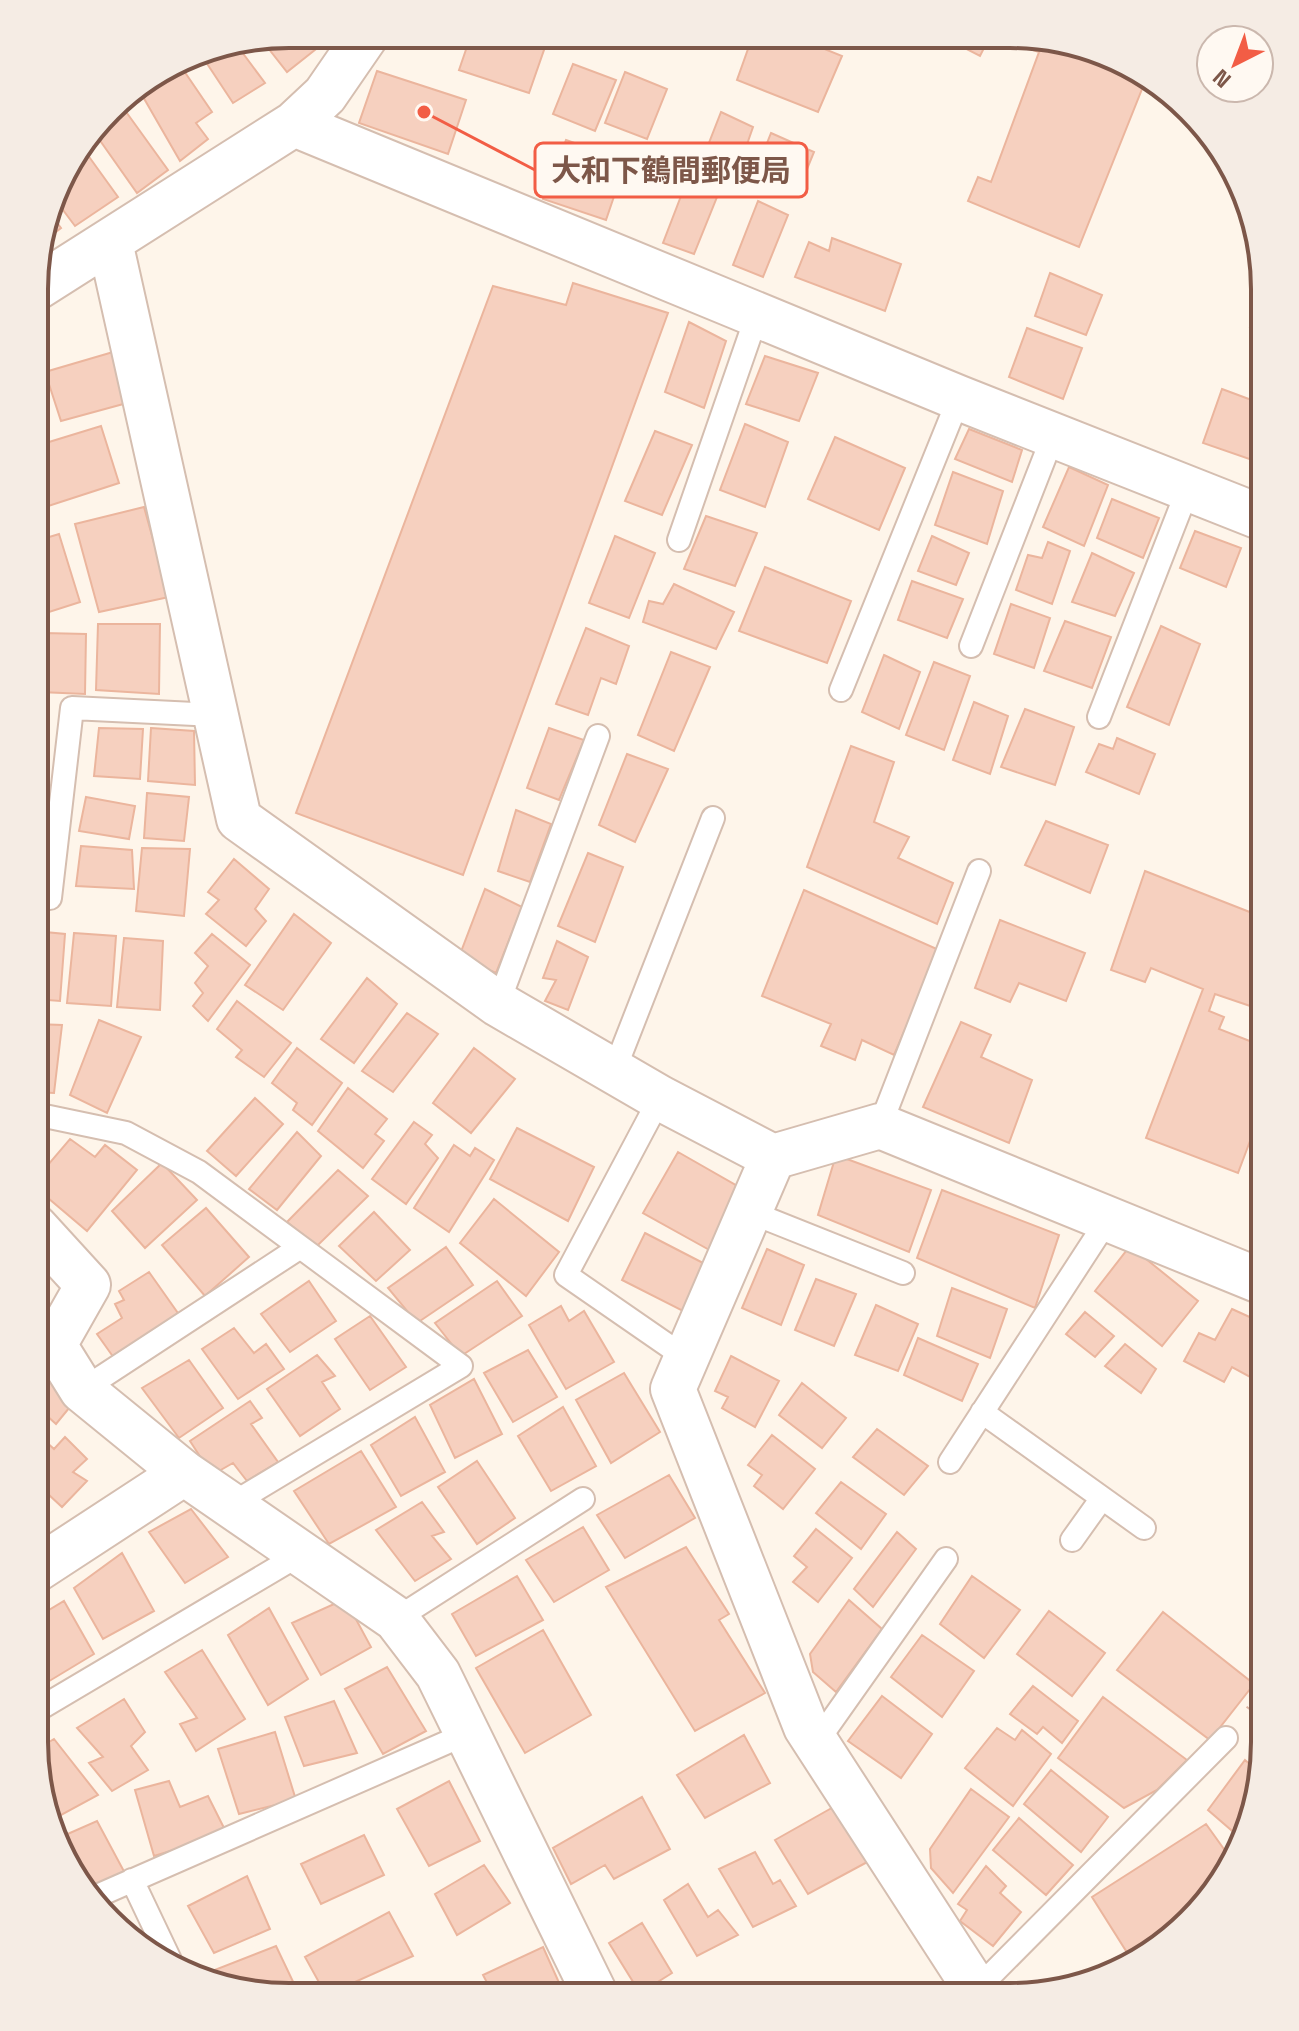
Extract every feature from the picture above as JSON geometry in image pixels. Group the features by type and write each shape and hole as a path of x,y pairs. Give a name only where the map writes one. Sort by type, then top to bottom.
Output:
{"street":[{"path":"49,280 294,124 325,95 357,48"},
{"path":"294,124 959,398 1251,513"},
{"path":"110,242 239,819 498,1004 660,1098 773,1157 880,1126 1250,1277"},
{"path":"773,1157 673,1389 806,1727 972,1983"},
{"path":"48,1241 88,1285 54,1345 82,1390 184,1473 396,1619 438,1674 590,1983"},
{"path":"48,1562 184,1473"}],"lane":[{"path":"679,540 757,315"},
{"path":"841,690 959,398"},
{"path":"971,646 1053,436"},
{"path":"1099,717 1188,489"},
{"path":"48,898 72,708 215,715"},
{"path":"498,1004 598,736"},
{"path":"614,1071 713,818"},
{"path":"880,1126 979,871"},
{"path":"660,1098 566,1275 686,1358"},
{"path":"48,1117 126,1133 199,1172 461,1366 230,1505"},
{"path":"750,1212 903,1273"},
{"path":"950,1462 1108,1219"},
{"path":"82,1390 299,1248"},
{"path":"982,1412 1144,1528"},
{"path":"1072,1540 1102,1498"},
{"path":"396,1619 583,1499"},
{"path":"48,1704 299,1555"},
{"path":"816,1743 946,1559"},
{"path":"102,1894 466,1734"},
{"path":"988,1983 1226,1738"},
{"path":"132,1880 165,1949"}],"building":[{"path":"317,48 287,72 269,49"},
{"path":"467,48 545,48 529,93 459,70"},
{"path":"748,48 822,48 842,56 818,112 737,80"},
{"path":"964,48 984,48 980,56"},
{"path":"1031,49 1073,56 1102,66 1142,88 1079,247 968,201 978,177 991,182 1039,52"},
{"path":"243,53 265,83 233,103 207,63"},
{"path":"573,64 616,80 595,131 553,114"},
{"path":"377,71 466,100 448,154 359,123"},
{"path":"185,72 212,112 196,123 208,139 180,161 143,97"},
{"path":"625,72 667,89 647,139 605,123"},
{"path":"126,112 168,170 137,193 100,141"},
{"path":"721,112 753,127 737,173 711,162 715,154 707,148"},
{"path":"771,133 814,152 796,196 766,182 770,169 758,166"},
{"path":"566,140 626,161 606,220 543,199"},
{"path":"88,156 118,197 75,226 62,209"},
{"path":"686,183 717,197 694,254 663,243"},
{"path":"758,201 788,215 763,277 733,265"},
{"path":"832,238 901,264 885,311 795,277 809,242 829,251"},
{"path":"1050,273 1102,295 1086,335 1035,316"},
{"path":"573,283 668,313 463,875 296,813 493,286 566,305"},
{"path":"689,322 726,341 704,408 665,392"},
{"path":"1027,328 1082,348 1063,399 1009,377"},
{"path":"113,352 127,403 61,421 48,381 48,371"},
{"path":"765,356 818,373 799,421 746,404"},
{"path":"1222,389 1251,400 1251,460 1203,443"},
{"path":"745,424 788,442 765,507 720,490"},
{"path":"101,426 119,483 48,506 48,442"},
{"path":"969,429 1022,450 1012,482 955,459"},
{"path":"655,431 692,445 662,515 625,501"},
{"path":"835,437 905,468 879,530 808,499"},
{"path":"1069,467 1108,485 1084,546 1043,527"},
{"path":"953,472 1003,491 987,544 935,525"},
{"path":"1112,499 1159,518 1143,558 1097,538"},
{"path":"144,507 169,597 99,612 75,524"},
{"path":"706,516 757,533 735,586 684,569"},
{"path":"1195,531 1241,548 1226,587 1180,568"},
{"path":"59,534 80,602 48,612 48,537"},
{"path":"615,536 655,553 629,618 589,603"},
{"path":"932,536 969,553 956,585 918,571"},
{"path":"1048,542 1070,551 1052,604 1016,590 1028,555 1042,558"},
{"path":"1092,553 1134,573 1115,616 1072,602"},
{"path":"765,567 851,601 827,663 739,631"},
{"path":"912,581 963,599 947,638 898,620"},
{"path":"674,584 734,612 716,649 643,622 649,601 663,604"},
{"path":"1011,604 1050,618 1034,668 994,654"},
{"path":"1065,621 1111,637 1092,688 1044,671"},
{"path":"98,624 160,624 159,694 96,690"},
{"path":"1161,626 1200,644 1169,725 1127,707"},
{"path":"586,628 629,646 616,684 601,678 588,715 556,704"},
{"path":"48,633 86,634 85,694 48,692"},
{"path":"671,652 710,667 674,751 638,735"},
{"path":"884,655 920,672 899,729 862,712"},
{"path":"934,662 970,676 944,750 906,735"},
{"path":"974,702 1008,716 990,774 953,760"},
{"path":"1025,709 1074,727 1055,785 1001,767"},
{"path":"99,728 143,729 140,779 94,776"},
{"path":"151,728 194,731 195,785 148,781"},
{"path":"549,728 584,740 559,800 527,788"},
{"path":"1117,738 1155,754 1139,794 1086,772 1099,744 1113,749"},
{"path":"851,746 894,762 874,822 909,837 898,858 953,883 937,924 807,867"},
{"path":"627,754 668,769 635,842 599,825"},
{"path":"147,793 189,797 184,841 144,838"},
{"path":"86,797 135,806 129,839 79,831"},
{"path":"516,810 551,824 530,882 498,871"},
{"path":"1046,821 1108,845 1090,893 1025,865"},
{"path":"81,846 132,850 134,889 76,886"},
{"path":"142,848 190,849 184,916 136,911"},
{"path":"588,853 623,867 595,942 558,926"},
{"path":"234,859 269,889 255,909 266,921 246,946 206,914 219,900 208,892"},
{"path":"1145,871 1251,912 1251,1006 1215,994 1209,1011 1224,1017 1219,1029 1250,1041 1250,1140 1238,1173 1146,1138 1203,989 1151,968 1145,982 1111,970"},
{"path":"485,889 522,907 496,973 459,957"},
{"path":"804,890 939,950 894,1055 862,1040 855,1060 821,1046 831,1024 762,996"},
{"path":"294,914 331,943 283,1010 245,985"},
{"path":"1000,920 1085,953 1066,1001 1019,983 1010,1002 975,988"},
{"path":"48,932 65,934 60,1001 48,1000"},
{"path":"74,933 116,936 111,1006 67,1003"},
{"path":"212,934 250,965 208,1021 193,1006 203,993 195,983 208,966 195,953"},
{"path":"124,938 163,941 160,1010 117,1007"},
{"path":"557,941 588,957 568,1010 545,1001 556,980 543,978"},
{"path":"367,978 397,1004 354,1063 321,1039"},
{"path":"237,1001 291,1043 264,1077 236,1057 242,1050 217,1029"},
{"path":"407,1013 438,1034 393,1092 362,1071"},
{"path":"99,1020 141,1037 107,1113 70,1095"},
{"path":"961,1022 991,1035 981,1057 1032,1080 1009,1143 923,1107"},
{"path":"48,1024 62,1025 54,1093 48,1093"},
{"path":"297,1048 342,1083 312,1125 293,1110 297,1103 272,1083"},
{"path":"474,1048 515,1079 471,1133 433,1103"},
{"path":"348,1088 387,1119 375,1134 384,1141 363,1168 318,1131"},
{"path":"255,1098 283,1124 236,1176 207,1151"},
{"path":"414,1122 432,1135 425,1144 438,1158 406,1204 372,1179"},
{"path":"517,1128 594,1167 568,1221 490,1179"},
{"path":"297,1132 321,1156 277,1210 249,1189"},
{"path":"70,1139 95,1157 105,1145 137,1170 87,1231 48,1198 48,1165"},
{"path":"454,1145 470,1156 475,1148 494,1160 449,1232 414,1208"},
{"path":"678,1152 746,1191 713,1252 643,1213"},
{"path":"836,1155 931,1190 909,1252 818,1215"},
{"path":"162,1163 197,1200 145,1248 112,1211"},
{"path":"338,1170 368,1196 317,1246 287,1222"},
{"path":"942,1190 1059,1235 1035,1308 917,1258"},
{"path":"494,1199 559,1252 526,1296 460,1243"},
{"path":"206,1208 249,1257 205,1296 162,1245"},
{"path":"374,1212 410,1250 376,1281 339,1246"},
{"path":"645,1233 707,1265 683,1311 622,1280"},
{"path":"1130,1246 1198,1301 1162,1346 1095,1291"},
{"path":"446,1247 473,1285 417,1323 388,1288"},
{"path":"767,1249 804,1265 781,1325 742,1308"},
{"path":"149,1272 180,1316 114,1358 97,1334 122,1318 115,1304 124,1300 119,1291"},
{"path":"816,1279 856,1294 834,1346 795,1330"},
{"path":"309,1281 336,1321 290,1352 261,1314"},
{"path":"497,1281 522,1316 461,1356 435,1323"},
{"path":"952,1288 1007,1309 990,1358 937,1336"},
{"path":"876,1305 918,1324 898,1371 855,1355"},
{"path":"561,1306 569,1321 584,1311 614,1362 566,1389 529,1325"},
{"path":"1232,1309 1250,1317 1250,1377 1232,1367 1224,1382 1184,1361 1199,1333 1215,1340"},
{"path":"1085,1312 1114,1336 1095,1357 1066,1334"},
{"path":"370,1316 406,1367 370,1390 335,1339"},
{"path":"234,1328 254,1353 266,1344 284,1369 238,1399 202,1349"},
{"path":"918,1338 978,1364 962,1401 904,1375"},
{"path":"1125,1344 1156,1369 1141,1393 1105,1366"},
{"path":"528,1350 557,1397 513,1422 484,1373"},
{"path":"317,1355 335,1376 322,1382 340,1409 300,1436 267,1389"},
{"path":"731,1356 779,1381 755,1427 722,1408 728,1397 715,1391"},
{"path":"189,1360 223,1408 179,1438 142,1388"},
{"path":"624,1373 660,1432 611,1463 576,1400"},
{"path":"48,1377 74,1402 56,1424 48,1417"},
{"path":"474,1379 502,1434 455,1458 430,1405"},
{"path":"802,1383 846,1418 822,1448 779,1415"},
{"path":"250,1401 262,1418 251,1424 278,1462 247,1481 233,1463 212,1475 190,1441"},
{"path":"563,1407 596,1466 551,1491 518,1436"},
{"path":"415,1417 445,1472 401,1496 371,1445"},
{"path":"877,1429 928,1466 904,1495 853,1457"},
{"path":"772,1435 815,1469 783,1509 754,1486 762,1475 748,1465"},
{"path":"65,1437 87,1459 73,1472 87,1481 62,1507 48,1494 48,1444 54,1449"},
{"path":"361,1451 396,1507 329,1544 294,1491"},
{"path":"477,1461 515,1518 477,1544 438,1487"},
{"path":"669,1475 695,1518 625,1558 597,1515"},
{"path":"841,1482 886,1514 861,1549 816,1513"},
{"path":"422,1502 444,1532 432,1536 451,1559 415,1581 376,1530"},
{"path":"191,1509 228,1557 185,1583 149,1532"},
{"path":"583,1527 609,1570 554,1602 526,1560"},
{"path":"816,1529 852,1558 818,1602 793,1582 807,1567 794,1556"},
{"path":"897,1532 916,1549 873,1607 854,1589"},
{"path":"686,1547 729,1614 719,1620 765,1693 695,1731 606,1587"},
{"path":"122,1553 154,1611 103,1639 74,1588"},
{"path":"517,1576 543,1620 476,1656 452,1614"},
{"path":"972,1576 1020,1610 984,1658 940,1624"},
{"path":"345,1599 371,1647 321,1675 292,1623"},
{"path":"849,1600 882,1629 836,1692 813,1672 810,1654"},
{"path":"64,1601 94,1654 48,1682 48,1611"},
{"path":"269,1608 308,1679 268,1705 228,1635"},
{"path":"1049,1611 1105,1653 1072,1696 1017,1654"},
{"path":"1163,1612 1250,1681 1250,1689 1210,1740 1117,1670"},
{"path":"543,1630 591,1715 525,1753 476,1668"},
{"path":"922,1635 974,1671 942,1717 891,1677"},
{"path":"202,1650 245,1719 196,1751 180,1724 197,1718 165,1672"},
{"path":"387,1667 426,1731 383,1754 345,1689"},
{"path":"1033,1686 1078,1721 1062,1743 1043,1727 1037,1734 1010,1714"},
{"path":"882,1696 932,1734 901,1778 848,1741"},
{"path":"1103,1697 1187,1760 1157,1790 1124,1808 1058,1758"},
{"path":"124,1699 145,1732 131,1746 148,1770 112,1791 89,1763 103,1757 77,1728"},
{"path":"334,1701 357,1753 304,1766 285,1717"},
{"path":"997,1728 1015,1740 1022,1730 1051,1754 1013,1806 965,1768"},
{"path":"275,1732 296,1800 239,1814 218,1749"},
{"path":"744,1735 770,1783 705,1818 677,1775"},
{"path":"54,1739 98,1795 60,1816 50,1774 48,1743"},
{"path":"1245,1760 1249,1764 1246,1789 1233,1832 1208,1810"},
{"path":"1051,1770 1108,1817 1081,1852 1024,1804"},
{"path":"169,1781 180,1807 208,1796 227,1834 154,1856 135,1790"},
{"path":"449,1781 480,1841 429,1866 397,1809"},
{"path":"971,1789 1009,1817 953,1893 931,1868 930,1849"},
{"path":"642,1797 670,1849 614,1879 605,1865 571,1884 553,1848"},
{"path":"837,1805 871,1860 808,1894 775,1840"},
{"path":"1019,1818 1073,1865 1046,1895 993,1850"},
{"path":"97,1821 127,1877 98,1890 80,1863 66,1835"},
{"path":"1206,1824 1225,1851 1191,1901 1157,1933 1127,1953 1092,1897"},
{"path":"364,1835 384,1875 321,1904 301,1864"},
{"path":"755,1852 773,1884 780,1880 796,1906 753,1927 719,1869"},
{"path":"484,1865 510,1903 457,1935 435,1894"},
{"path":"986,1866 1006,1886 1000,1893 1021,1912 993,1946 960,1921 967,1910 958,1904"},
{"path":"247,1876 270,1929 214,1953 188,1906"},
{"path":"688,1884 708,1917 718,1910 738,1935 697,1956 664,1900"},
{"path":"389,1912 413,1956 353,1983 319,1983 305,1957"},
{"path":"642,1923 672,1973 656,1983 634,1983 609,1943"},
{"path":"276,1946 294,1983 257,1981 213,1971"},
{"path":"543,1947 559,1983 487,1983 483,1975"}],"place":[{"name":"大和下鶴間郵便局","path":"424,112"}]}
